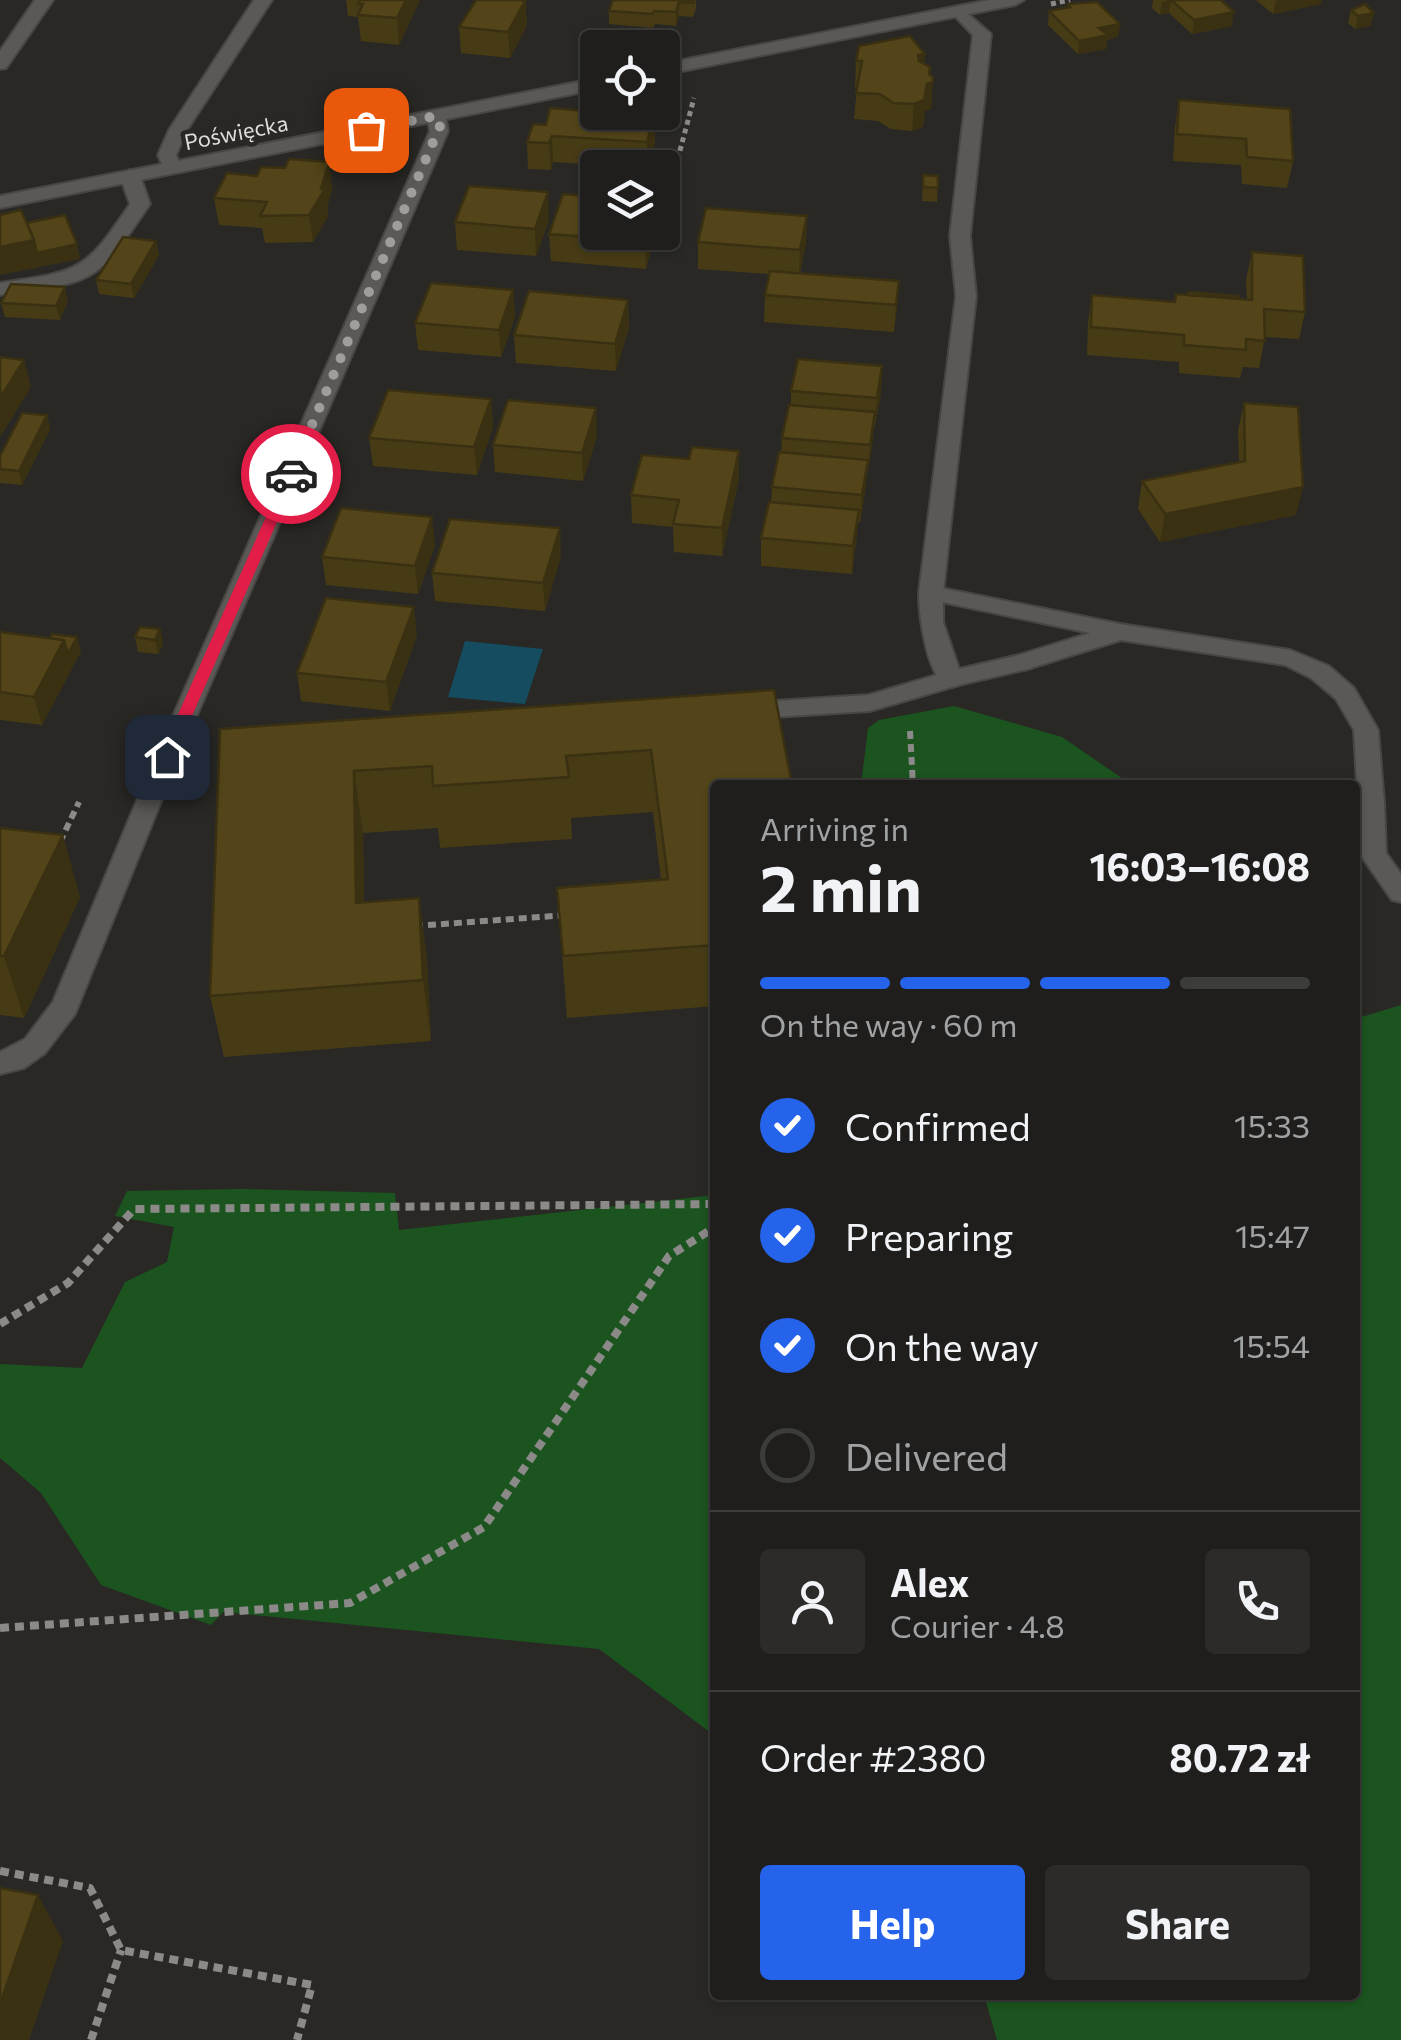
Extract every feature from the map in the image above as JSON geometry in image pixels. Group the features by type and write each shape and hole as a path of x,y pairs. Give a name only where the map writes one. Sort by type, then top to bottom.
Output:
{"street":[{"path":"0,64 44,0"},
{"path":"172,168 168,155 178,130 263,0"},
{"path":"680,66 1016,0"},
{"path":"950,678 932,622 931,593 966,296 960,236 982,34 959,11"},
{"name":"Poświęcka","path":"0,202 580,87"},
{"path":"0,1063 14,1060 35,1046 64,1007 167,757 440,131 436,116"},
{"path":"0,289 65,277 86,271 100,261 140,204 130,176"},
{"path":"931,593 1120,632 1290,658 1320,672 1345,694 1366,730 1373,854 1401,893"},
{"path":"718,712 870,703 1120,632"}],"path":[{"path":"680,150 697,86"},
{"path":"901,694 909,707 913,780"},
{"path":"53,857 80,802"},
{"path":"414,926 573,915"},
{"path":"0,1324 68,1283 134,1209 710,1204"},
{"path":"0,1628 350,1604 484,1527 670,1256 710,1230"},
{"path":"0,1871 90,1888 121,1950 91,2040"},
{"path":"121,1950 312,1985 297,2040"}],"green space":[{"path":"954,706 1062,737 1125,780 862,780 868,728 879,720"},
{"path":"1401,1005 1401,2040 997,2040 985,2000 1360,2000 1360,1017"},
{"path":"127,1191 395,1193 399,1230 710,1196 710,1732 599,1649 223,1612 211,1625 101,1585 41,1493 0,1458 0,1364 82,1368 125,1282 167,1262 174,1227 115,1216"}],"water":[{"path":"465,641 543,649 525,704 448,697"}],"building":[{"path":"360,0 406,0 397,18 358,15 363,4 358,4"},
{"path":"476,0 525,1 508,32 459,27"},
{"path":"613,0 694,0 679,2 676,12 653,14 609,11"},
{"path":"1171,0 1221,0 1234,12 1194,20"},
{"path":"1097,2 1120,24 1099,28 1108,35 1079,41 1049,11 1070,7 1068,4"},
{"path":"1365,4 1374,13 1358,16 1351,10"},
{"path":"910,36 925,54 918,55 919,61 930,67 933,77 933,82 927,84 924,100 914,104 893,103 880,94 856,93 862,61 856,61 859,46"},
{"path":"1179,100 1290,109 1293,161 1247,157 1246,139 1177,134"},
{"path":"550,108 580,110 580,130 650,130 647,142 552,136 549,143 527,142 533,124 546,125"},
{"path":"289,159 329,162 321,189 325,189 309,215 260,216 267,202 214,198 227,173 257,176 261,167 285,168"},
{"path":"923,175 938,176 938,188 923,187"},
{"path":"469,186 548,192 535,229 455,222"},
{"path":"563,194 580,195 580,236 549,234"},
{"path":"706,208 807,216 800,250 698,242"},
{"path":"21,210 34,240 0,247 0,215"},
{"path":"65,215 77,244 37,253 27,223"},
{"path":"123,237 156,241 131,284 96,280"},
{"path":"1252,252 1303,256 1305,312 1264,309 1265,341 1246,339 1246,350 1184,345 1184,335 1091,327 1092,295 1175,302 1176,294 1252,300"},
{"path":"770,271 899,281 896,305 765,295"},
{"path":"431,283 513,290 499,330 415,323"},
{"path":"11,284 65,287 56,306 1,303"},
{"path":"529,291 628,300 615,344 514,335"},
{"path":"1188,295 1238,296 1238,298"},
{"path":"0,357 24,360 0,398"},
{"path":"798,359 882,366 877,398 791,391"},
{"path":"388,390 491,399 474,447 369,438"},
{"path":"508,400 596,408 582,453 493,445"},
{"path":"1244,403 1298,407 1303,487 1165,514 1142,481 1245,461"},
{"path":"789,405 875,412 870,445 782,438"},
{"path":"22,413 47,415 19,471 0,469 0,456"},
{"path":"692,447 739,451 722,528 673,524 679,500 631,495 642,455 689,459"},
{"path":"779,452 868,460 862,495 772,487"},
{"path":"769,502 859,510 853,546 761,538"},
{"path":"341,508 432,517 415,566 322,557"},
{"path":"450,519 560,528 543,583 432,573"},
{"path":"326,598 414,607 386,682 297,673"},
{"path":"140,627 160,629 155,640 135,637"},
{"path":"0,632 64,640 34,697 0,692"},
{"path":"52,634 77,637 68,654 64,640 50,638"},
{"path":"774,690 791,780 710,780 710,945 563,956 557,888 668,879 651,750 566,756 569,777 433,786 432,766 354,771 356,903 419,898 423,980 210,996 220,729"},
{"path":"0,828 63,835 4,956 0,956"},
{"path":"0,1888 38,1895 0,2004"}],"way so far":[{"path":"291,474 440,126 436,116 366,130"}],"route":[{"path":"167,757 291,474"}]}
